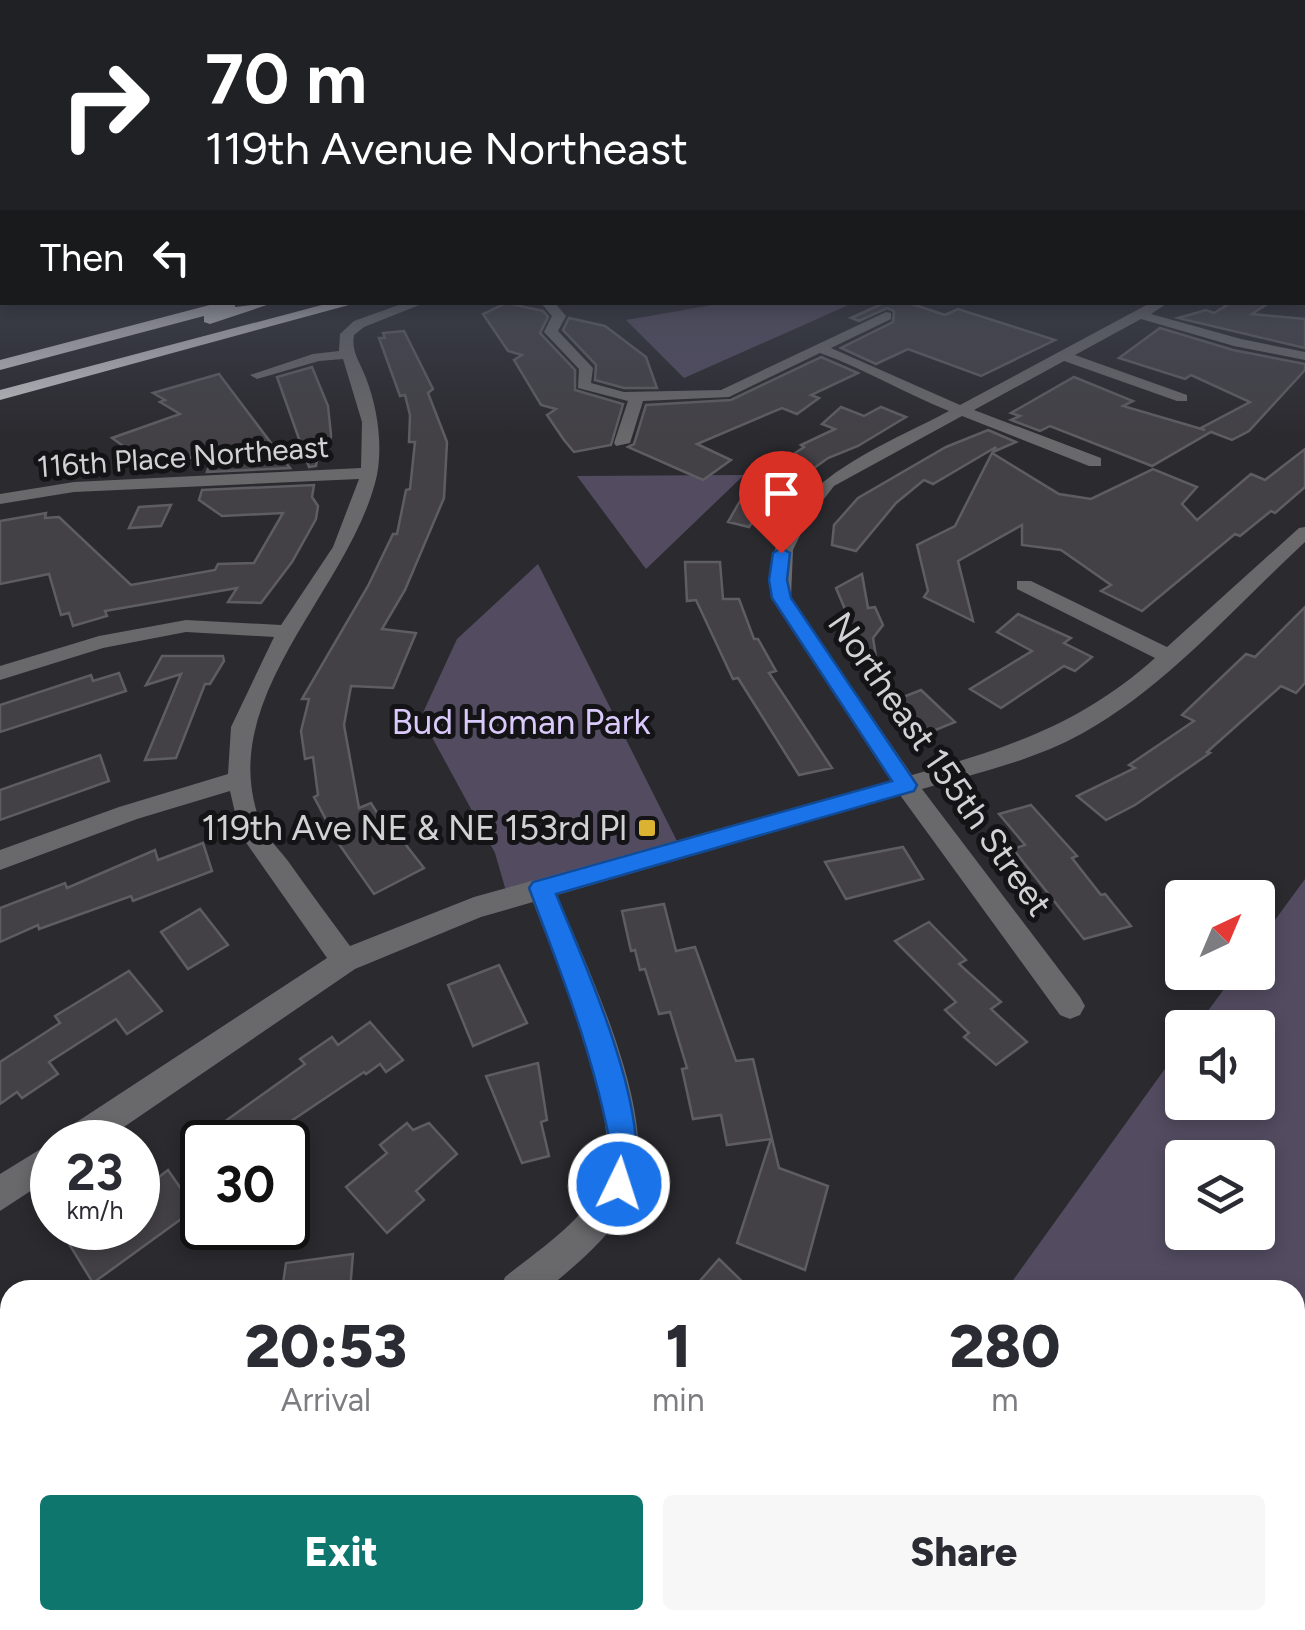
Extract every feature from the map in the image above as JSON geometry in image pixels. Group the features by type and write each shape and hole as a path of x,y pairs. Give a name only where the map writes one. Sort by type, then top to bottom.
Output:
{"highway":[{"path":"0,356 183,305"},
{"path":"0,365 228,305"},
{"path":"0,376 258,305"},
{"path":"0,386 291,305"},
{"path":"31,387 314,305"},
{"path":"0,395 342,305"}],"street":[{"path":"345,961 250,826 240,778 242,727 287,631 342,547 370,473 370,422 348,354 347,334 359,324 412,305"},
{"path":"548,305 559,316 551,332 586,368 583,385 622,398 724,394 886,316"},
{"path":"962,411 1158,305"},
{"path":"1142,315 1240,343 1305,356"},
{"path":"820,348 866,365 901,387 1095,462"},
{"path":"257,375 318,357 348,354"},
{"path":"1064,356 1182,398"},
{"path":"622,443 636,397"},
{"name":"Northeast 155th Street","path":"962,411 828,482 804,508 781,553 778,580 782,598 906,785 1070,1006"},
{"name":"116th Place Northeast","path":"0,499 74,487 370,473"},
{"path":"108,1120 345,961 474,908 1015,754 1073,729 1126,696 1305,532"},
{"path":"1024,585 1170,656"},
{"path":"0,673 99,642 186,626 287,631"},
{"path":"0,860 128,813 240,778"},
{"path":"530,1280 582,1238 619,1184 624,1138 590,1012 541,888"},
{"path":"0,1194 30,1173"}],"green space":[{"path":"712,305 848,305 684,378 626,320"},
{"path":"744,475 646,569 577,476"},
{"name":"Bud Homan Park","path":"538,564 681,849 508,898 495,853 421,717 457,639"},
{"path":"1305,879 1305,1280 1013,1280 1165,1069 1165,1120 1275,1120 1275,1010 1209,1010 1223,990 1275,990 1275,920"}],"building":[{"path":"502,305 543,311 548,317 540,333 575,370 575,390 623,404 611,445 574,452 547,415 556,409 541,405 514,360 522,355 508,351 483,314"},
{"path":"879,305 915,305 945,315 958,309 1055,340 981,376 908,349 876,364 841,348 893,322 894,311 887,308 859,321 851,318"},
{"path":"1227,305 1266,305 1252,314 1305,319 1305,348 1178,318 1206,310 1214,313"},
{"path":"569,318 605,326 646,357 657,388 624,388 595,380 596,365 563,330"},
{"path":"1160,328 1233,350 1305,364 1305,370 1249,431 1232,440 1211,432 1152,466 1050,426 1040,431 1011,420 1020,416 1011,413 1074,377 1133,401 1123,406 1205,430 1201,428 1250,402 1191,375 1185,379 1119,358"},
{"path":"404,331 433,389 428,393 447,442 444,498 405,590 382,629 416,633 393,688 351,686 344,725 359,808 371,803 387,829 391,826 424,868 374,894 339,844 314,797 318,795 313,757 305,759 301,731 309,699 302,699 368,586 393,534 397,534 406,490 410,489 415,442 409,442 410,415 379,338 385,338 383,333"},
{"path":"821,357 858,373 811,395 819,398 797,414 782,408 697,444 731,460 703,480 628,447 634,444 646,405 731,400"},
{"path":"312,367 328,406 331,435 330,445 319,448 316,466 309,467 277,377"},
{"path":"219,374 290,468 207,472 214,449 157,470 112,438 180,414 153,393"},
{"path":"841,407 864,416 881,407 906,417 858,446 828,458 796,481 784,476 749,527 728,522 740,501 769,471 804,447 801,445 835,429 822,424"},
{"path":"988,430 1016,442 993,452 996,447 933,484 924,480 896,503 856,551 832,545 834,525 858,498 946,447"},
{"path":"1305,449 1305,487 1275,513 1271,511 1240,536 1235,534 1142,611 1101,591 1111,585 1061,550 1022,545 1022,525 958,561 973,621 924,597 928,591 917,545 955,526 992,453 1059,494 1091,499 1153,469 1197,487 1182,504 1197,520 1251,474 1265,480"},
{"path":"314,485 316,519 292,562 261,603 228,602 237,588 105,611 107,616 73,626 69,613 61,615 49,574 0,584 0,521 46,513 45,518 59,517 131,585 215,570 218,564 254,563 283,513 222,516 199,500 202,490"},
{"path":"171,505 161,526 129,528 139,507"},
{"path":"685,562 720,562 723,599 739,599 754,639 758,639 776,671 769,673 832,768 799,775 738,678 733,679 696,600 687,601"},
{"path":"862,574 868,608 875,607 883,625 873,638 877,663 869,666 836,588"},
{"path":"1305,607 1305,683 1296,693 1281,686 1207,752 1210,753 1135,805 1106,820 1077,796 1135,768 1129,765 1194,721 1182,715 1246,654 1255,657"},
{"path":"1018,614 1071,638 1064,643 1092,657 1075,671 1064,666 1001,708 970,689 1032,651 997,632"},
{"path":"162,656 223,656 224,661 210,684 205,684 176,758 145,760 181,674 146,685"},
{"path":"119,673 126,691 0,732 0,705 91,675 93,681"},
{"path":"921,690 955,722 928,733 893,701"},
{"path":"100,755 109,781 0,820 0,790"},
{"path":"1031,805 1077,856 1072,858 1101,895 1105,894 1131,926 1084,939 1013,849 1025,845 999,814"},
{"path":"203,843 212,871 133,901 131,896 39,929 38,925 0,942 0,908 65,883 67,888 155,850 158,860"},
{"path":"903,847 923,879 846,899 825,862"},
{"path":"664,904 676,951 695,947 736,1061 753,1059 779,1168 828,1186 805,1270 737,1243 771,1139 727,1145 721,1115 693,1119 682,1069 687,1068 670,1012 659,1014 645,969 640,970 635,950 631,951 622,911"},
{"path":"200,909 228,945 188,969 161,932"},
{"path":"929,922 966,960 959,964 1001,1002 991,1009 1027,1042 996,1065 964,1037 969,1033 945,1010 956,1002 895,941"},
{"path":"499,965 527,1023 473,1046 448,985"},
{"path":"129,971 162,1011 127,1034 116,1019 49,1062 58,1074 22,1098 17,1092 0,1104 0,1062 60,1023 55,1016"},
{"path":"370,1022 403,1060 386,1072 380,1064 364,1072 293,1120 227,1120 305,1064 300,1059 332,1037 338,1045"},
{"path":"538,1063 547,1120 541,1122 549,1156 522,1163 486,1076"},
{"path":"407,1123 413,1130 429,1123 457,1154 416,1191 424,1200 387,1233 346,1187 387,1153 380,1145"},
{"path":"168,1170 180,1187 180,1220 160,1234 160,1176"},
{"path":"73,1250 138,1250 97,1280 91,1280"},
{"path":"353,1254 351,1280 283,1280 286,1263"},
{"path":"719,1259 741,1280 701,1280"}],"place":[{"name":"119th Ave NE & NE 153rd Pl","path":"647,828"}],"route":[{"path":"619,1184 624,1138 590,1012 541,888 906,785 782,598 778,580 781,553"}]}
